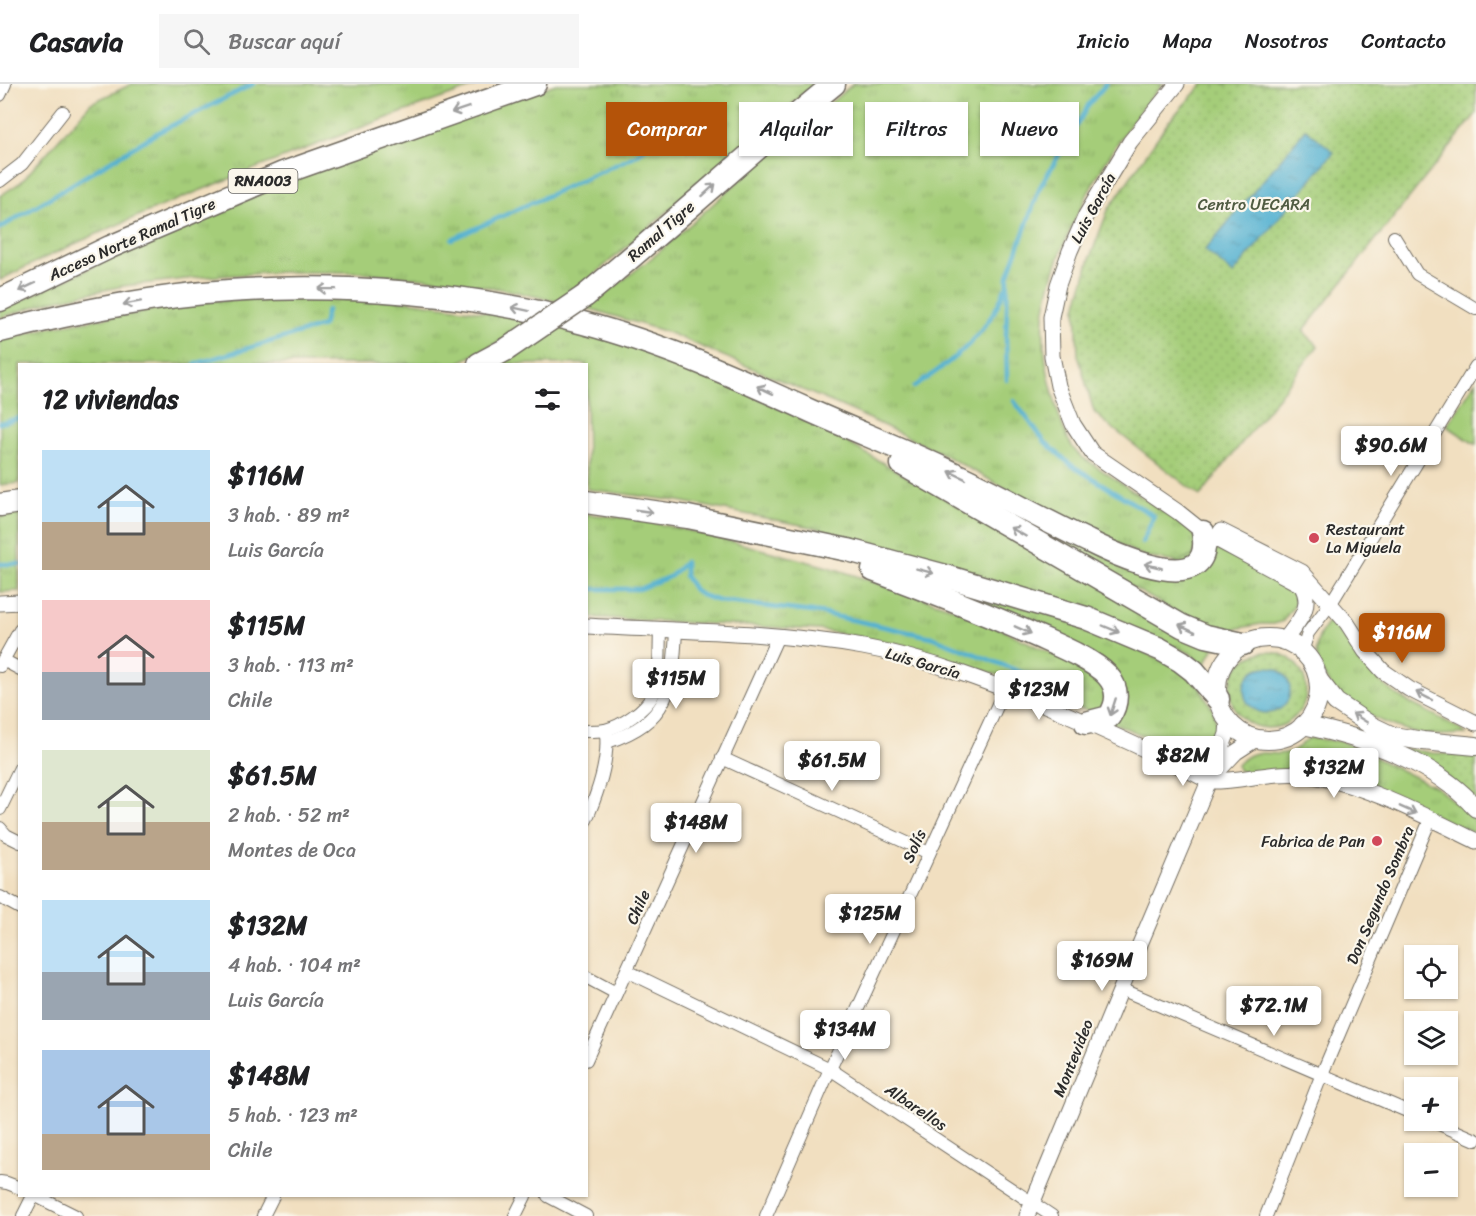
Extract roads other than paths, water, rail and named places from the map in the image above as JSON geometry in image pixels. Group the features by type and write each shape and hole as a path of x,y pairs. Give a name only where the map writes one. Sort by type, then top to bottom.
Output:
{"highway":[{"name":"Acceso Norte Ramal Tigre","path":"0,300 110,248 283,173 535,84"},
{"name":"Ramal Tigre","path":"481,363 507,349 585,296 642,249 768,137 834,84"},
{"path":"0,331 52,318 141,301 229,291 325,289 417,294 514,308 583,322 665,348 742,379 956,474 1047,522 1148,566 1186,569 1202,557 1206,547 1203,532"},
{"path":"818,414 1182,626 1206,636 1243,644"},
{"path":"0,505 18,502"},
{"path":"588,502 688,517 848,550 1086,618 1160,649 1181,661 1194,671 1218,699"},
{"path":"766,534 858,564 969,606 1069,651 1106,674 1116,694 1116,704 1109,717 1086,723"}],"main road":[{"path":"1270,638 1284,641 1302,652 1314,669 1317,680 1316,704 1303,725 1293,733 1269,740 1256,739 1236,729 1221,711 1217,686 1219,673 1224,662 1243,644 1256,639 1270,638"},
{"path":"1317,680 1336,702 1372,726 1393,736 1476,746"},
{"path":"1303,725 1344,734 1399,755 1433,773 1462,794 1476,808"}],"street":[{"path":"0,95 5,84"},
{"name":"Luis García","path":"1177,84 1130,142 1086,215 1058,285 1051,317 1052,356 1058,386 1066,410 1092,453 1203,532 1301,585 1306,592 1305,612"},
{"path":"0,181 22,164 63,112"},
{"path":"1394,237 1417,274 1476,309"},
{"path":"1302,652 1308,633 1331,603 1476,366"},
{"name":"Luis García","path":"1178,512 1290,564 1311,580 1331,603 1365,651 1383,671 1409,689 1476,723"},
{"path":"0,603 18,602"},
{"path":"1284,641 1305,612 1331,603"},
{"name":"Luis García","path":"588,626 778,636 844,644 892,654 1005,688 1209,781 1231,782 1270,774 1299,774 1365,790 1476,842"},
{"path":"588,814 598,787 607,736 644,707 654,694 660,630"},
{"path":"588,731 607,736 626,736 656,714 672,678 676,631"},
{"path":"18,634 2,663 18,668"},
{"name":"Chile","path":"588,1056 778,636"},
{"name":"Solís","path":"766,1216 830,1069 1005,688"},
{"name":"Montevideo","path":"1030,1210 1209,781 1227,734 1228,721"},
{"name":"Montevideo","path":"1209,781 1226,761 1246,744 1256,739"},
{"path":"1173,763 1199,763 1214,757 1221,750"},
{"path":"722,758 928,853"},
{"path":"0,808 18,772"},
{"name":"Don Segundo Sombra","path":"1266,1216 1322,1074 1430,820"},
{"path":"0,828 6,835 18,841"},
{"path":"0,897 18,907"},
{"name":"Albarellos","path":"627,971 830,1069 1030,1210 1052,1216"},
{"path":"588,978 616,993"},
{"path":"1121,989 1404,1110"},
{"path":"1455,1131 1476,1140"},
{"path":"0,1182 18,1187"},
{"path":"23,1216 33,1197"},
{"path":"36,1197 76,1216"},
{"path":"263,1216 272,1197"},
{"path":"515,1216 524,1197"},
{"path":"550,1197 586,1216"}],"water":[{"path":"1306,129 1334,152 1233,274 1205,250"},
{"path":"1267,667 1283,674 1290,690 1283,706 1267,713 1251,706 1244,690 1251,674"}],"waterway":[{"path":"0,228 157,133 253,84"},
{"path":"1007,380 1008,276 1040,187 1089,104 1106,84"},
{"path":"452,239 635,156"},
{"path":"914,387 968,345 990,319 1005,288"},
{"path":"198,363 323,326 327,310"},
{"path":"1014,401 1045,442 1071,465 1154,516 1142,543"},
{"path":"0,423 18,418"},
{"path":"685,562 685,576 694,590 719,601 820,613 932,637 1036,678"},
{"path":"588,589 639,589 671,576 685,562"},
{"path":"0,564 18,564"}],"place":[{"name":"Restaurant La Miguela","path":"1314,538"},
{"name":"Fabrica de Pan","path":"1377,841"}],"park label":[{"name":"Centro UECARA","path":"1254,204"}]}
